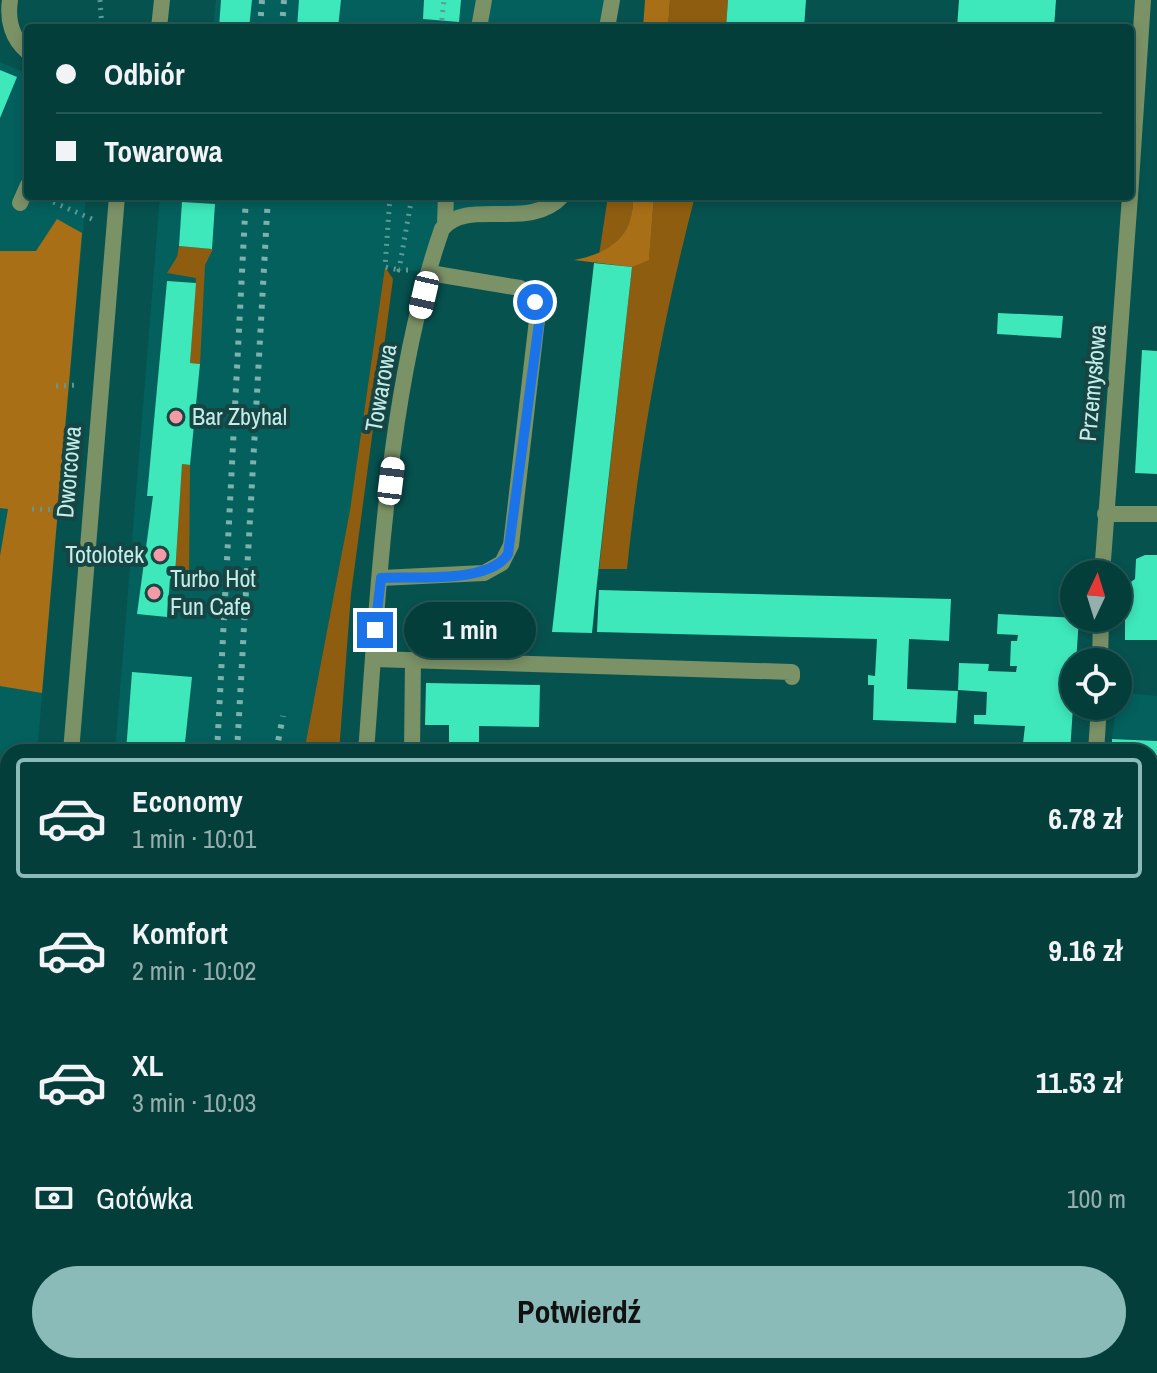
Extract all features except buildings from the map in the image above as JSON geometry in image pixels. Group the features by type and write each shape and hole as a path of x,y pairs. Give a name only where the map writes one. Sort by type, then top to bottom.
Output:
{"street":[{"path":"10,0 7,34 24,49"},
{"path":"159,24 162,0"},
{"path":"480,24 484,0"},
{"path":"608,24 612,0"},
{"name":"Przemysłowa","path":"1134,136 1143,0"},
{"path":"20,203 24,194"},
{"name":"Dworcowa","path":"72,744 117,200"},
{"name":"Towarowa","path":"367,744 400,413 430,273 445,224 446,200"},
{"path":"445,224 463,216 538,212 556,200"},
{"name":"Przemysłowa","path":"1103,560 1130,200"},
{"path":"381,578 484,573 502,563 511,545 538,311 529,294 520,288 430,273"},
{"path":"1105,514 1157,514"},
{"path":"373,659 792,672 792,677"},
{"path":"412,744 413,660"},
{"path":"1097,744 1098,720"}],"path":[{"path":"100,0 102,24"},
{"path":"441,24 444,0"},
{"path":"47,200 94,220"},
{"path":"390,200 385,267 430,273"},
{"path":"399,270 411,200"},
{"path":"56,386 79,385"},
{"path":"32,509 68,510"},
{"path":"418,642 419,620"}],"shaded area":[{"path":"216,0 612,0 608,24 213,24"},
{"path":"645,0 670,0 668,24 643,24"},
{"path":"670,0 728,0 726,24 668,24"},
{"path":"0,62 24,72 24,200 86,200 38,744 0,744"},
{"path":"160,200 559,200 556,203 455,218 430,273 385,267 350,510 306,744 116,744"},
{"path":"607,200 633,200 629,223 621,238 599,255"},
{"path":"633,200 654,200 649,260 632,267 574,260 599,253 618,240 625,232"},
{"path":"654,200 694,200 654,381 627,569 599,569 632,267 649,257"},
{"path":"57,219 82,233 42,693 0,686 0,556 8,509 0,508 0,251 36,251"},
{"path":"179,246 213,249 205,265 200,364 190,363 196,278 167,273 177,257"},
{"path":"385,267 393,279 351,594 340,744 306,744 350,510"},
{"path":"182,464 190,465 189,576 175,575"},
{"path":"1132,693 1157,696 1157,741 1112,739 1114,720 1132,720"}],"railway":[{"path":"260,24 262,0"},
{"path":"282,24 284,0"},
{"path":"217,744 246,200"},
{"path":"237,744 268,200"},
{"path":"278,744 283,716"}],"place":[{"name":"Bar Zbyhal","path":"176,417"},
{"name":"Totolotek","path":"160,555"},
{"name":"Turbo Hot Fun Cafe","path":"154,593"}],"route":[{"path":"375,630 381,578 484,573 502,563 508,554 539,323 535,302"}]}
